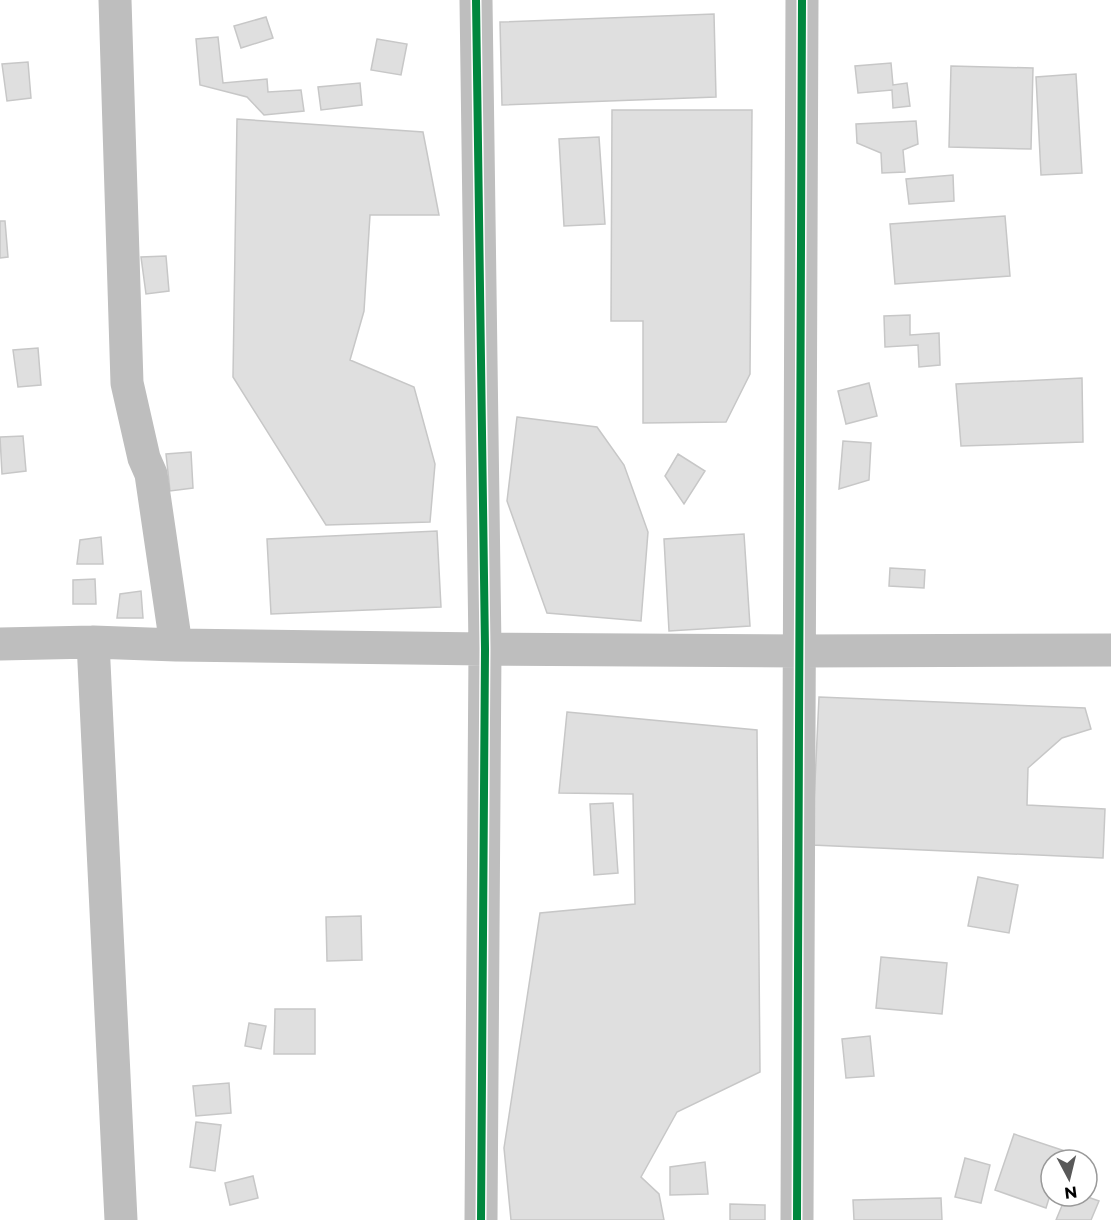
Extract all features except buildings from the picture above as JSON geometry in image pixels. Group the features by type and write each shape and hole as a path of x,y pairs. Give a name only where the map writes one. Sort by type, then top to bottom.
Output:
{"street":[{"path":"115,0 127,382 144,458 151,474 176,645"},
{"path":"476,0 485,649 481,1220"},
{"path":"797,1220 802,0"},
{"path":"93,642 121,1220"},
{"path":"0,644 93,642 485,649 800,651 1111,650"}],"cycle path":[{"path":"476,0 485,649 481,1220"},
{"path":"797,1220 802,0"}]}
